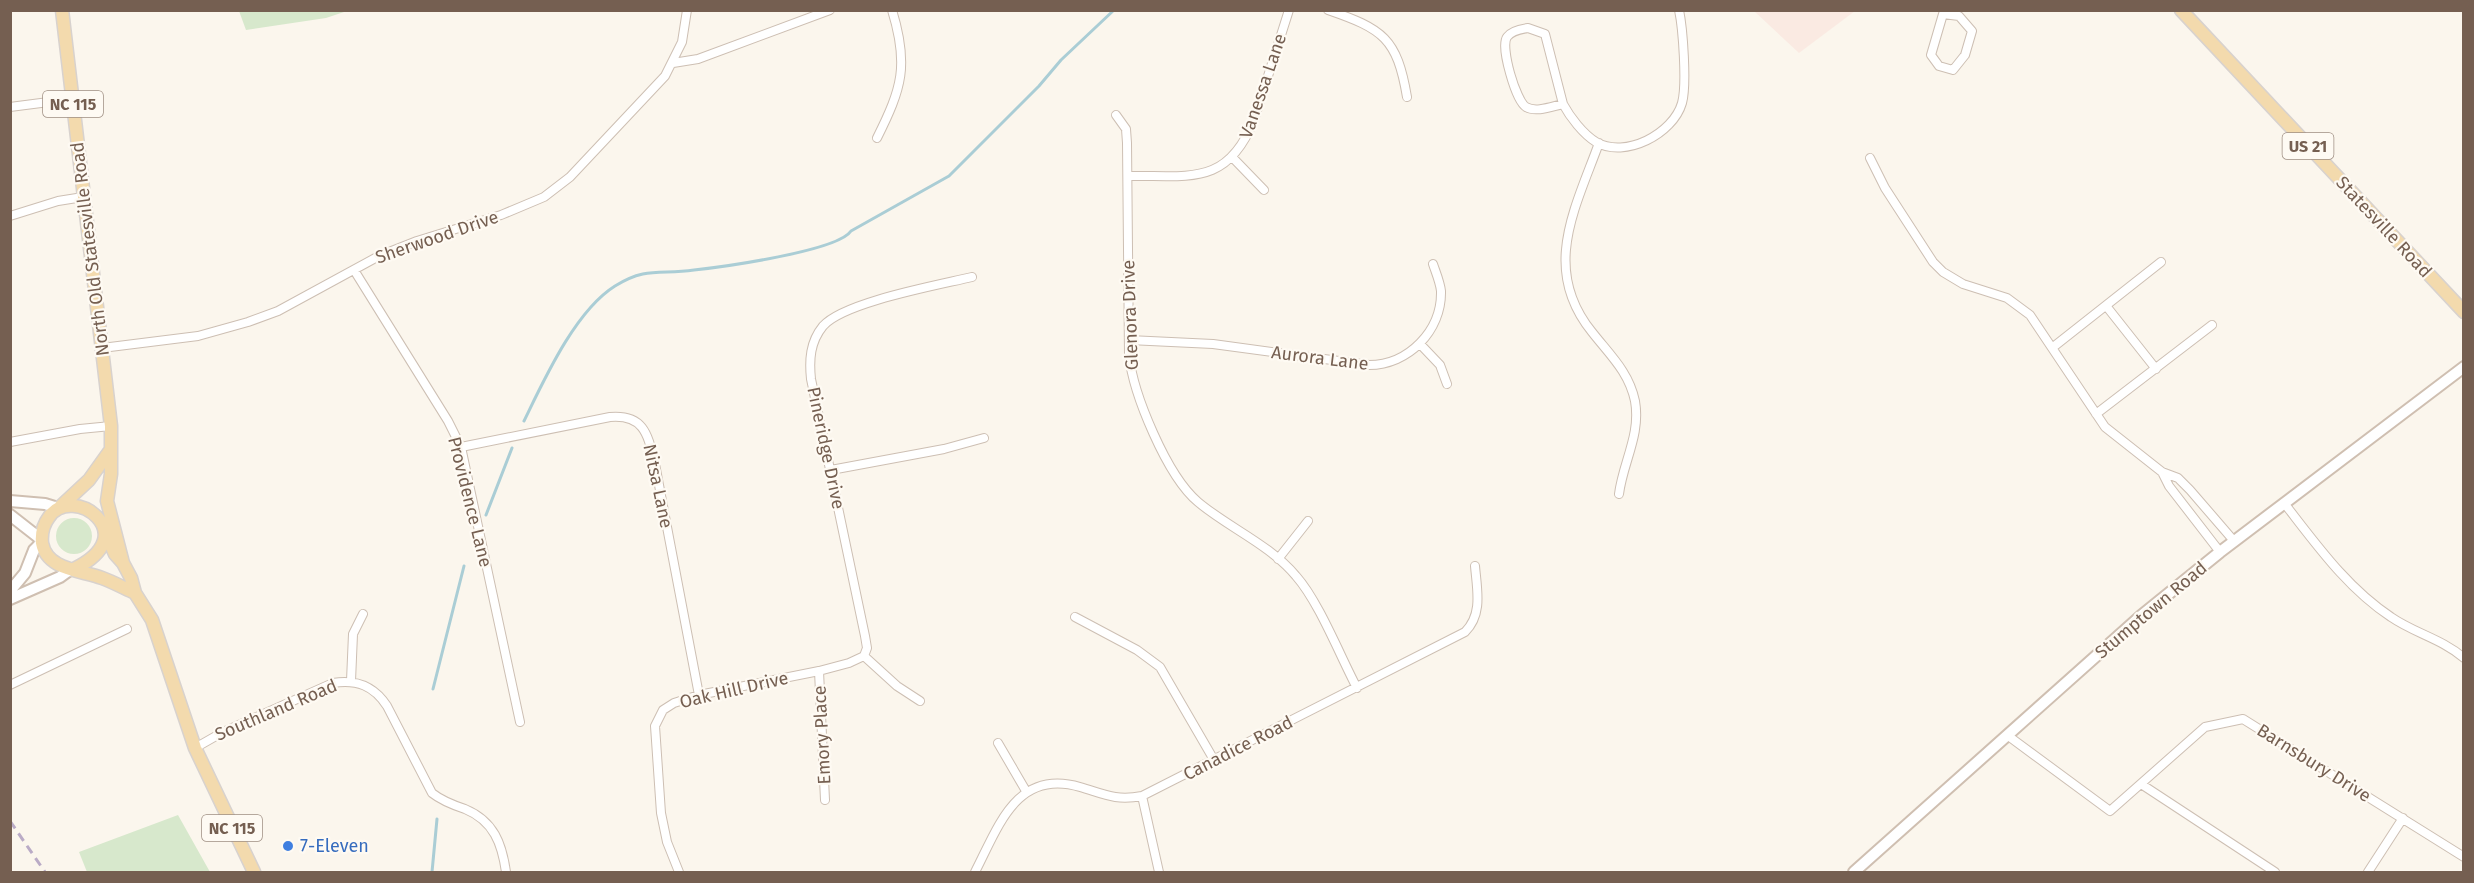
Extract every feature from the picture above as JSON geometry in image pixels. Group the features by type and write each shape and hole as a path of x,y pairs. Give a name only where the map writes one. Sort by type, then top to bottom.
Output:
{"main road":[{"name":"North Old Statesville Road","path":"62,10 111,426 111,474 104,507 104,529 115,554 131,578 135,593 152,620 195,748 254,873"},
{"name":"Statesville Road","path":"2181,10 2463,312"},
{"path":"110,452 89,480 44,525 42,541 51,560 103,578 135,593"},
{"name":"North Old Statesville Road","path":"107,501 123,563"},
{"path":"59,508 87,509 96,516 104,529 102,545 96,557 73,569"}],"street":[{"name":"Sherwood Drive","path":"102,348 198,336 248,322 278,310 393,250 501,215 544,197 591,157 664,76 673,63 682,42 687,10"},
{"path":"673,63 698,58 830,10"},
{"path":"877,138 894,105 901,77 901,49 892,10"},
{"name":"Vanessa Lane","path":"1128,176 1204,173 1233,158 1247,138 1254,120 1289,10"},
{"path":"1328,10 1370,26 1389,42 1401,66 1407,97"},
{"path":"1563,104 1532,109 1527,108 1520,100 1504,53 1507,37 1528,28 1545,34 1563,104 1578,125 1599,143 1623,146 1644,143 1662,132 1675,118 1683,102 1679,10"},
{"path":"1960,13 1972,31 1965,55 1953,70 1939,66 1931,55 1943,14 1960,13"},
{"path":"10,107 72,99"},
{"name":"Glenora Drive","path":"1116,115 1126,129 1129,340 1131,370 1140,402 1171,466 1185,488 1198,502 1278,559 1303,585 1357,688"},
{"path":"1599,143 1566,238 1565,265 1570,294 1580,316 1626,373 1635,401 1636,429 1619,494"},
{"path":"1233,158 1264,190"},
{"path":"1870,158 1885,188 1933,262 1943,272 1964,284 2015,302 2030,315 2105,427 2162,472 2178,478 2234,541"},
{"path":"10,216 58,201 83,197"},
{"path":"2052,348 2107,307 2161,262"},
{"name":"Aurora Lane","path":"1129,340 1213,344 1380,365 1396,361 1420,344 1435,320 1441,295 1433,264"},
{"name":"Providence Lane","path":"354,270 448,421 461,447 520,722"},
{"name":"Pineridge Drive","path":"864,656 867,648 866,636 810,367 813,345 822,328 840,314 870,303 972,277"},
{"path":"2107,307 2156,369"},
{"path":"2096,414 2212,325"},
{"path":"1420,344 1440,365 1447,384"},
{"name":"Stumptown Road","path":"1854,873 2141,615 2234,541 2463,367"},
{"name":"Nitsa Lane","path":"461,447 610,417 627,417 640,424 650,444 655,464 699,695"},
{"path":"10,442 80,429 111,426"},
{"path":"831,470 944,449 984,438"},
{"path":"2162,472 2169,486 2220,552"},
{"path":"10,501 45,504 59,508"},
{"path":"2284,503 2327,558 2369,600 2391,618 2437,640 2463,658"},
{"path":"10,515 42,541 34,550 26,573 10,591"},
{"path":"1278,559 1308,520"},
{"name":"Canadice Road","path":"1026,791 1055,783 1079,786 1116,798 1142,796 1214,760 1465,632 1470,627 1477,611 1475,566"},
{"path":"10,599 73,569"},
{"path":"351,681 353,634 363,614"},
{"path":"1075,617 1137,650 1160,668 1214,760"},
{"path":"10,685 127,629"},
{"path":"864,656 897,686 920,701"},
{"name":"Oak Hill Drive","path":"679,873 667,842 661,813 655,726 657,718 668,706 699,695 819,671 859,660 864,656"},
{"name":"Emory Place","path":"819,671 825,800"},
{"name":"Southland Road","path":"195,748 214,736 267,714 326,685 351,681 365,685 381,697 432,793 445,802 470,811 494,831 503,851 506,873"},
{"name":"Barnsbury Drive","path":"2007,735 2110,811 2205,727 2243,719 2463,857"},
{"path":"975,873 1010,807 1026,791 998,743"},
{"path":"2141,784 2275,873"},
{"path":"1142,796 1159,873"},
{"path":"2368,873 2403,818"}],"shaded area":[{"path":"1754,11 1855,11 1799,53"}],"green space":[{"path":"239,10 347,11 326,18 246,30"},
{"path":"74,518 87,523 92,536 87,549 74,554 61,549 56,536 61,523"},
{"path":"178,815 210,872 87,872 79,852"}],"waterway":[{"path":"524,421 551,367 574,329 600,297 615,286 645,273 753,262 803,251 842,238 949,176 1039,86 1061,60 1114,10"},
{"path":"486,515 512,448"},
{"path":"433,689 464,566"},
{"path":"432,872 437,819"}],"railway":[{"path":"10,821 45,872"}],"place":[{"name":"7-Eleven","path":"288,846"}]}
